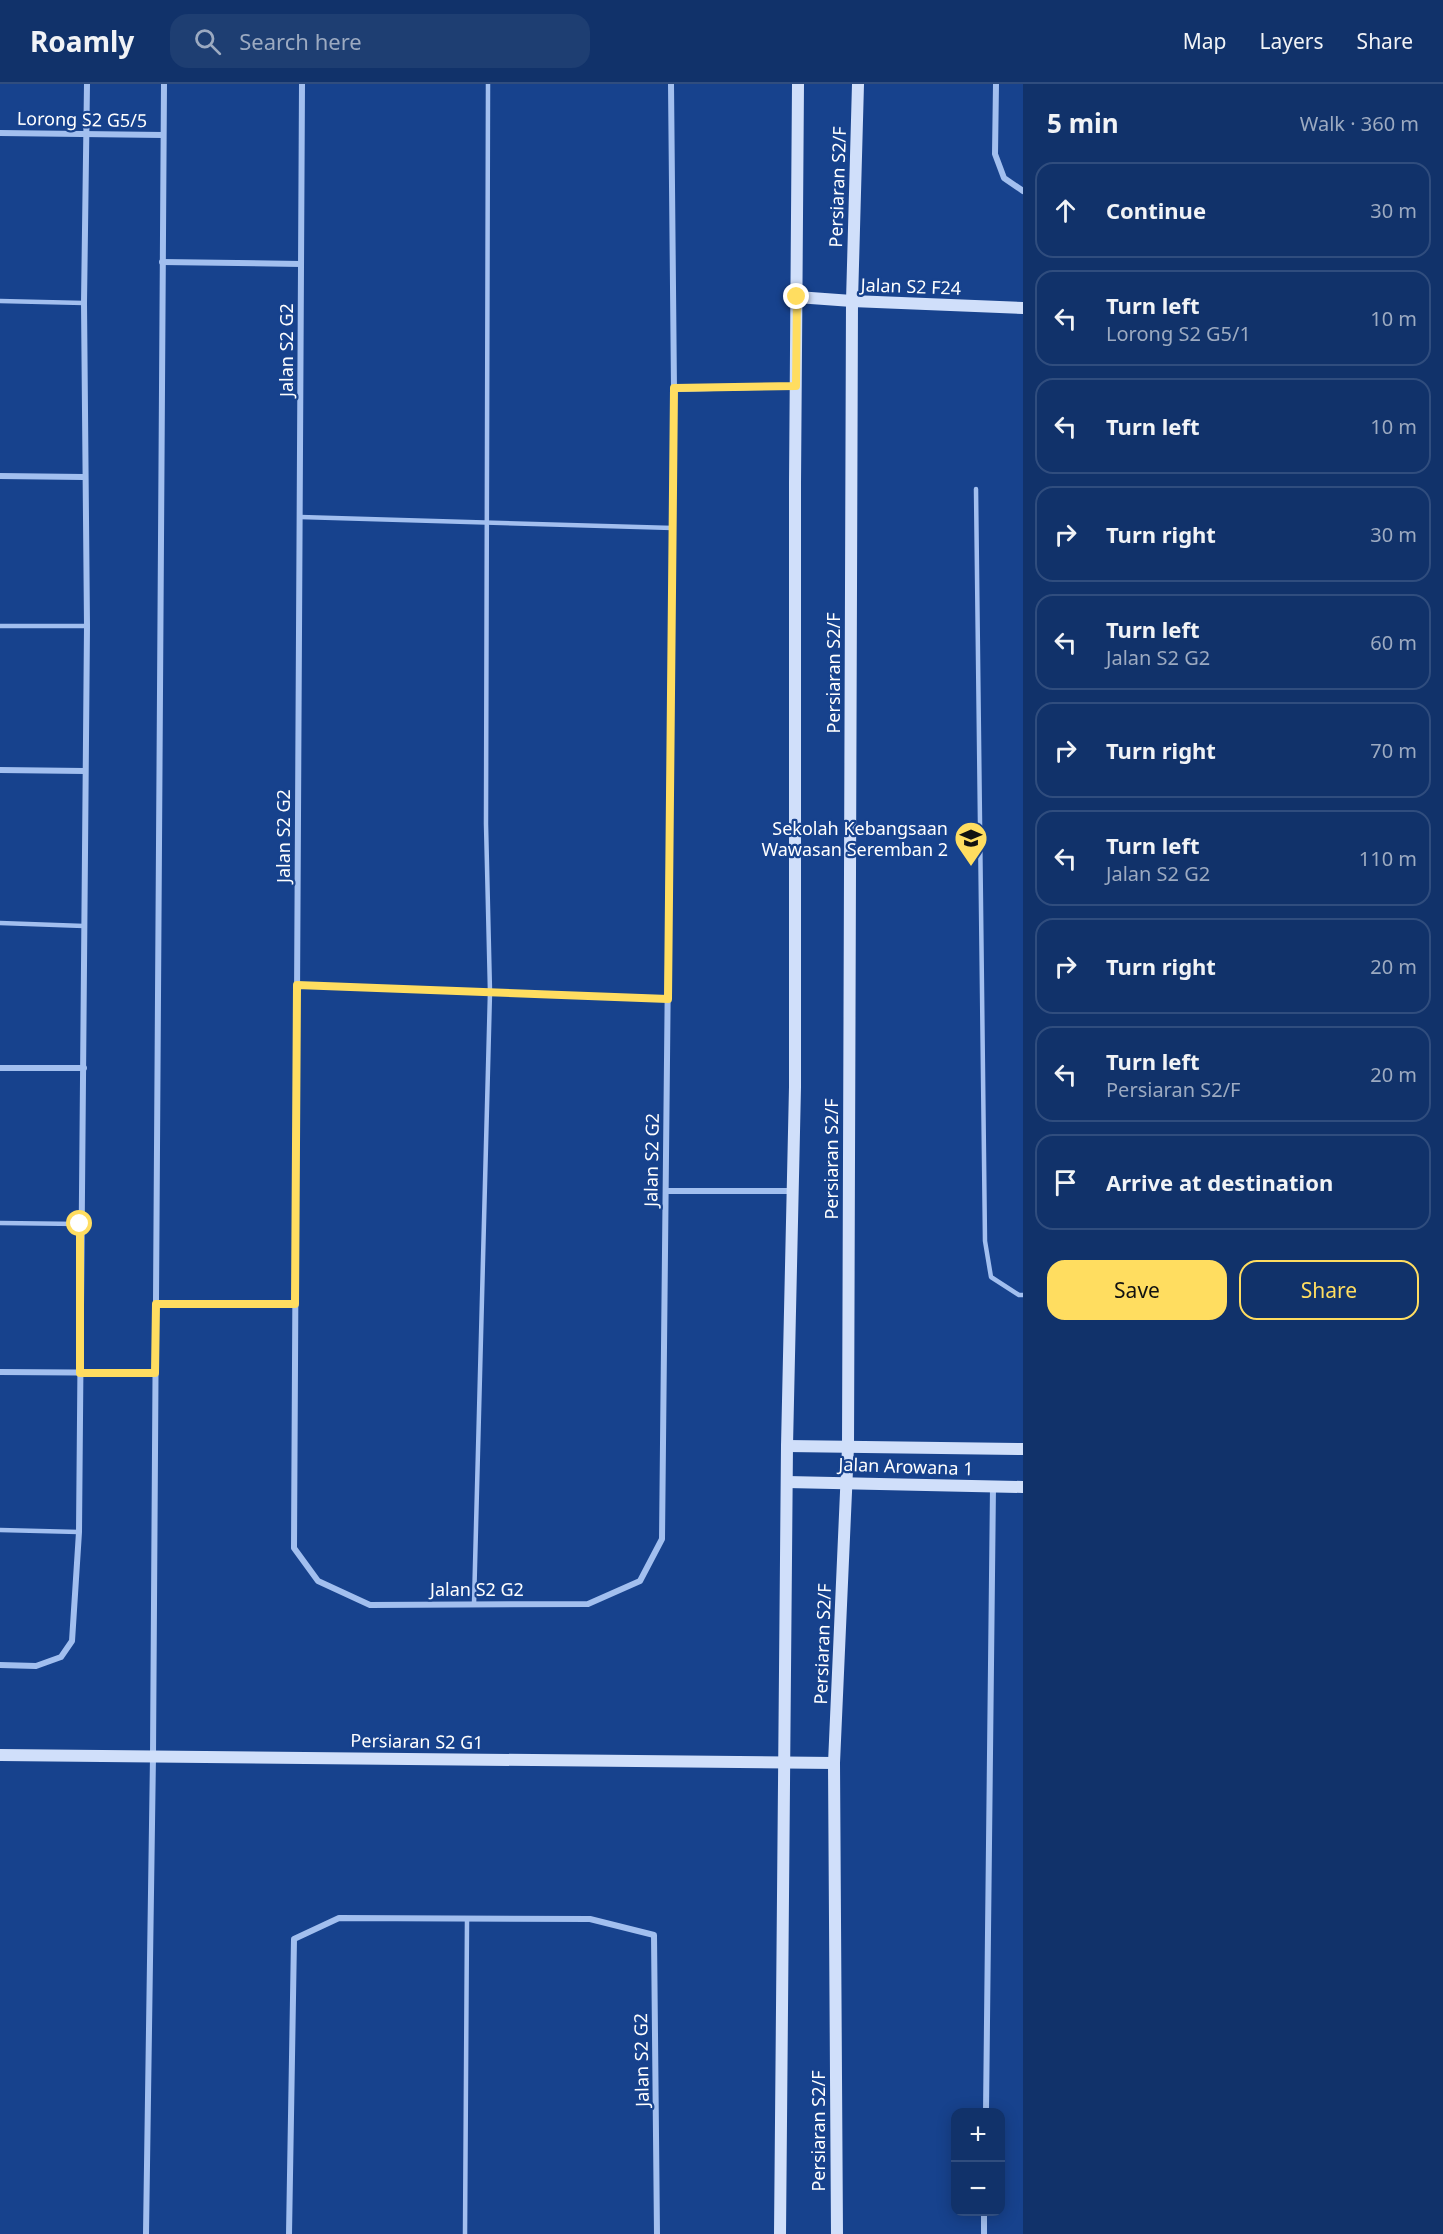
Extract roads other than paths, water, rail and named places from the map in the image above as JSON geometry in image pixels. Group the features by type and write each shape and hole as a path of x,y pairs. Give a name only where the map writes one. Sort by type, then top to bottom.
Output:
{"main road":[{"name":"Persiaran S2/F","path":"780,2234 787,1446 793,1191 798,84"},
{"name":"Persiaran S2/F","path":"837,2234 834,1764 848,1447 852,301 858,84"},
{"name":"Jalan S2 F24","path":"797,297 1023,308"},
{"name":"Jalan Arowana 1","path":"787,1446 1023,1449"},
{"name":"Jalan Arowana 1","path":"787,1482 1023,1487"},
{"name":"Persiaran S2 G1","path":"0,1755 834,1764"}],"street":[{"path":"0,1665 36,1665 61,1656 72,1641 79,1532 87,626 84,303 87,84"},
{"path":"146,2234 153,1756 164,84"},
{"name":"Jalan S2 G2","path":"302,84 294,1548 318,1581 370,1605 588,1604 640,1581 662,1539 674,388 671,84"},
{"path":"996,84 995,154 1004,178 1023,191"},
{"name":"Lorong S2 G5/5","path":"0,133 163,135"},
{"path":"162,262 302,264"},
{"path":"674,388 796,386"},
{"path":"0,477 84,477"},
{"path":"0,770 85,771"},
{"path":"0,1068 84,1068"},
{"path":"666,1191 793,1191"},
{"path":"156,1304 295,1304"},
{"path":"0,1372 155,1373"},
{"path":"986,2108 993,1486"},
{"name":"Jalan S2 G2","path":"290,2234 294,1939 339,1918 590,1919 654,1935 657,2234"},
{"path":"984,2216 984,2234"}],"lane":[{"path":"474,1604 490,992 486,824 488,84"},
{"path":"0,301 84,303"},
{"path":"976,489 985,1241 991,1277 1019,1295 1023,1295"},
{"path":"300,517 673,528"},
{"path":"0,626 87,626"},
{"path":"0,923 84,926"},
{"path":"297,985 668,999"},
{"path":"0,1222 80,1224"},
{"path":"0,1530 79,1532"},
{"path":"465,2234 467,1918"}],"place":[{"name":"Sekolah Kebangsaan Wawasan Seremban 2","path":"971,867"}]}
